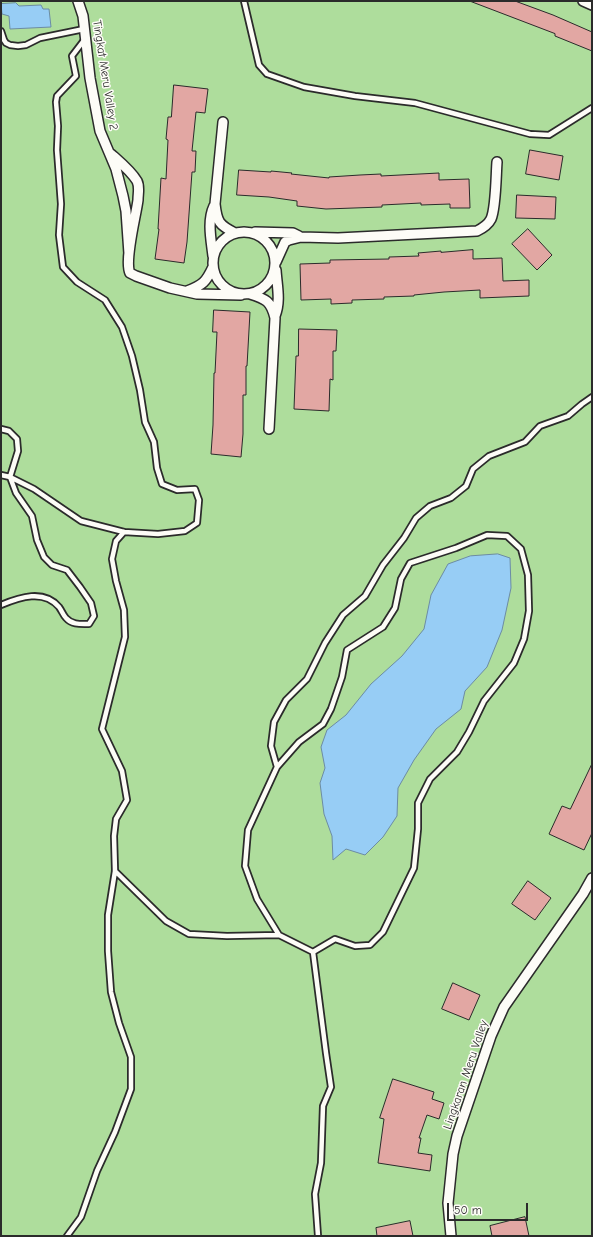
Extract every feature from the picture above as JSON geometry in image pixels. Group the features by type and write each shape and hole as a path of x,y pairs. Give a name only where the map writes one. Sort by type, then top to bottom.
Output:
{"street":[{"name":"Tingkat Meru Valley 2","path":"78,1 83,16 100,131 118,175 123,196 126,211 129,254"},
{"path":"583,1 592,5"},
{"path":"223,122 215,204 216,213 221,224 235,233"},
{"path":"108,152 134,176 138,184 137,212 129,254 128,267 130,273 170,288 197,294 246,294 258,292 270,282 275,265 285,242 301,237 338,238 477,231 491,219 497,162"},
{"path":"215,204 211,212 210,228 215,275 226,288 233,292 263,298 268,301 275,318"},
{"path":"250,232 258,235 268,243 274,254 279,299 275,318 269,429"},
{"path":"187,291 197,288 206,280 213,263 216,250 220,243 235,233 293,233 301,237"},
{"name":"Lingkaran Meru Valley","path":"451,1236 448,1203 453,1154 491,1036 504,1007 583,894 592,878"}],"lane":[{"path":"244,1 259,65 267,74 304,87 355,96 415,103 530,134 549,135 592,108"},
{"path":"1,31 6,43 18,46 26,45 40,38 85,34"},
{"path":"1,475 10,476 34,488 81,521 124,532 158,534 185,531 197,523 199,500 195,490 178,490 162,484 157,468 154,442 145,422 140,390 132,356 122,327 105,300 76,282 63,267 59,235 61,204 57,150 58,126 56,102 57,96 76,76 72,56 85,34"},
{"path":"277,767 271,746 274,722 286,700 307,680 324,643 343,615 365,596 383,565 404,538 416,518 430,506 451,498 466,486 473,469 489,456 525,442 540,426 568,416 592,397"},
{"path":"1,429 9,431 17,439 18,451 10,476 16,493 32,516 37,540 44,557 52,565 67,570 80,586 90,603 94,616 89,624 77,625 67,619 59,607 49,598 33,595 17,598 1,605"},
{"path":"67,1236 81,1218 97,1171 115,1132 131,1089 130,1057 111,992 108,951 108,915 115,871 114,836 116,819 127,800 122,771 102,729 125,638 124,610 112,559 116,541 124,532"},
{"path":"280,935 257,899 245,866 248,830 277,767 299,742 323,724 332,709 342,677 347,650 382,627 395,608 401,579 410,563 487,536 507,536 521,549 528,575 529,611 524,639 514,663 484,701 469,732 457,752 430,779 418,803 418,829 414,868 383,932 370,945 355,946 335,939 313,952"},
{"path":"115,871 166,921 189,934 227,936 280,935 313,952"},
{"path":"313,952 331,1087 323,1106 321,1163 315,1194 318,1236"}],"green space":[{"path":"1,1 592,1 592,1236 1,1236"}],"water":[{"path":"16,3 19,6 41,5 43,9 49,9 51,27 10,29 9,16 2,14 1,4"},
{"path":"498,554 510,558 511,588 502,630 487,667 465,691 461,709 436,729 414,760 398,788 397,816 383,837 365,855 346,849 333,860 332,836 324,814 320,783 325,768 321,747 327,730 346,715 371,684 402,656 424,629 431,595 448,564 470,556"}],"building":[{"path":"470,1 515,1 553,15 592,32 592,51 555,36 555,34"},
{"path":"174,85 208,89 205,113 196,112 192,151 196,151 195,172 192,172 184,263 155,259 159,229 161,178 166,179 168,140 166,139 168,117 171,117"},
{"path":"530,150 563,156 559,180 526,174"},
{"path":"239,170 271,171 329,178 381,174 381,176 439,173 439,180 469,179 470,208 450,208 450,204 421,205 421,203 382,205 382,207 326,209 297,206 297,201 237,195"},
{"path":"517,195 556,197 555,219 516,218"},
{"path":"528,229 552,255 537,270 512,244"},
{"path":"473,250 473,259 502,258 503,281 529,280 529,296 480,298 480,290 384,297 384,299 352,300 352,303 331,304 331,299 301,300 300,264 330,263 330,260 389,259 389,257 419,256 418,253"},
{"path":"214,310 250,312 246,366 246,395 243,395 243,434 241,457 211,454 217,332 213,332"},
{"path":"299,329 337,330 336,351 333,351 333,380 330,379 329,411 294,409 296,356 298,356"},
{"path":"592,764 592,833 584,850 549,834 562,806 570,809"},
{"path":"528,881 551,898 535,920 512,904"},
{"path":"453,983 480,995 469,1020 442,1009"},
{"path":"393,1079 434,1092 432,1099 444,1103 439,1119 427,1115 419,1138 421,1138 418,1153 432,1155 430,1171 378,1163 384,1119 380,1118"},
{"path":"525,1217 529,1236 492,1236 490,1226"},
{"path":"410,1221 413,1236 377,1236 376,1228"}]}
